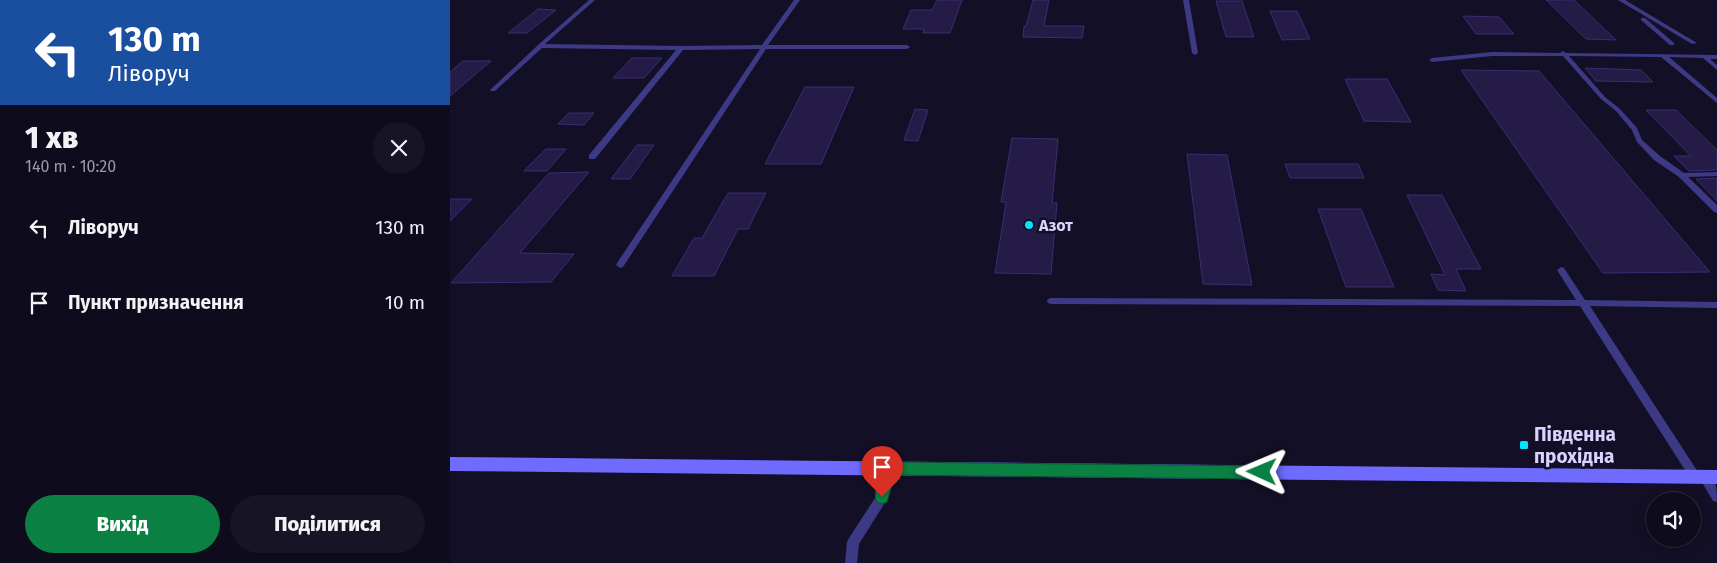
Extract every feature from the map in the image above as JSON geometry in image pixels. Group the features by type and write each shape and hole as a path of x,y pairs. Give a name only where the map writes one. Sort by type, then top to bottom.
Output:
{"main road":[{"path":"450,464 1706,477"}],"lane":[{"path":"492,90 592,0"},
{"path":"620,265 797,0"},
{"path":"1186,0 1196,53"},
{"path":"1621,0 1672,44"},
{"path":"1628,6 1694,43"},
{"path":"540,46 681,48 907,47"},
{"path":"592,157 681,48"},
{"path":"1563,53 1603,98 1618,110 1635,129 1639,141 1657,158 1682,175 1717,210"},
{"path":"1432,60 1492,54 1563,53 1717,57"},
{"path":"1663,55 1717,101"},
{"path":"1705,57 1717,68"},
{"path":"1717,68 1710,69 1717,74"},
{"path":"1682,175 1717,174"},
{"path":"1560,270 1706,477 1717,497"},
{"path":"1051,301 1717,305"},
{"path":"851,563 854,542 882,497 889,469"}],"building":[{"path":"937,0 962,0 950,33 923,33 924,29 903,29 911,10 932,10"},
{"path":"1033,0 1049,0 1044,26 1084,26 1082,38 1023,37 1024,26 1026,26"},
{"path":"1546,0 1574,0 1616,40 1586,39"},
{"path":"1216,1 1242,1 1254,37 1226,37"},
{"path":"538,9 556,10 527,33 508,33"},
{"path":"1270,11 1297,11 1310,39 1282,40"},
{"path":"1463,16 1499,17 1514,34 1476,34"},
{"path":"632,58 662,58 644,78 613,78"},
{"path":"463,61 491,61 450,96 450,72"},
{"path":"1585,68 1641,70 1653,82 1596,81"},
{"path":"1461,70 1539,71 1710,272 1603,273"},
{"path":"1345,79 1387,79 1411,122 1364,121"},
{"path":"805,87 854,87 821,164 765,164"},
{"path":"915,109 928,110 918,141 904,140"},
{"path":"1646,110 1676,110 1717,150 1717,170 1689,171 1674,156 1691,156"},
{"path":"569,113 594,113 584,125 558,124"},
{"path":"1012,138 1058,139 1052,203 1057,203 1051,274 995,273 1006,202 1001,202"},
{"path":"637,145 654,145 630,179 611,179"},
{"path":"546,149 566,149 547,171 524,171"},
{"path":"1187,154 1227,155 1252,285 1203,284"},
{"path":"1285,164 1358,164 1364,178 1290,178"},
{"path":"589,172 520,253 574,254 551,282 451,283 549,173"},
{"path":"1717,178 1717,201 1696,179"},
{"path":"728,193 766,193 748,229 738,229 714,276 672,276 694,238 702,238"},
{"path":"1407,195 1442,195 1481,269 1456,269 1466,291 1438,290 1431,274 1445,275"},
{"path":"450,199 472,199 450,221"},
{"path":"1318,209 1361,209 1394,287 1346,287"}],"place":[{"name":"Азот","path":"1029,225"},
{"name":"Південна прохідна","path":"1524,445"}],"route":[{"path":"882,497 889,469 1262,472"}]}
